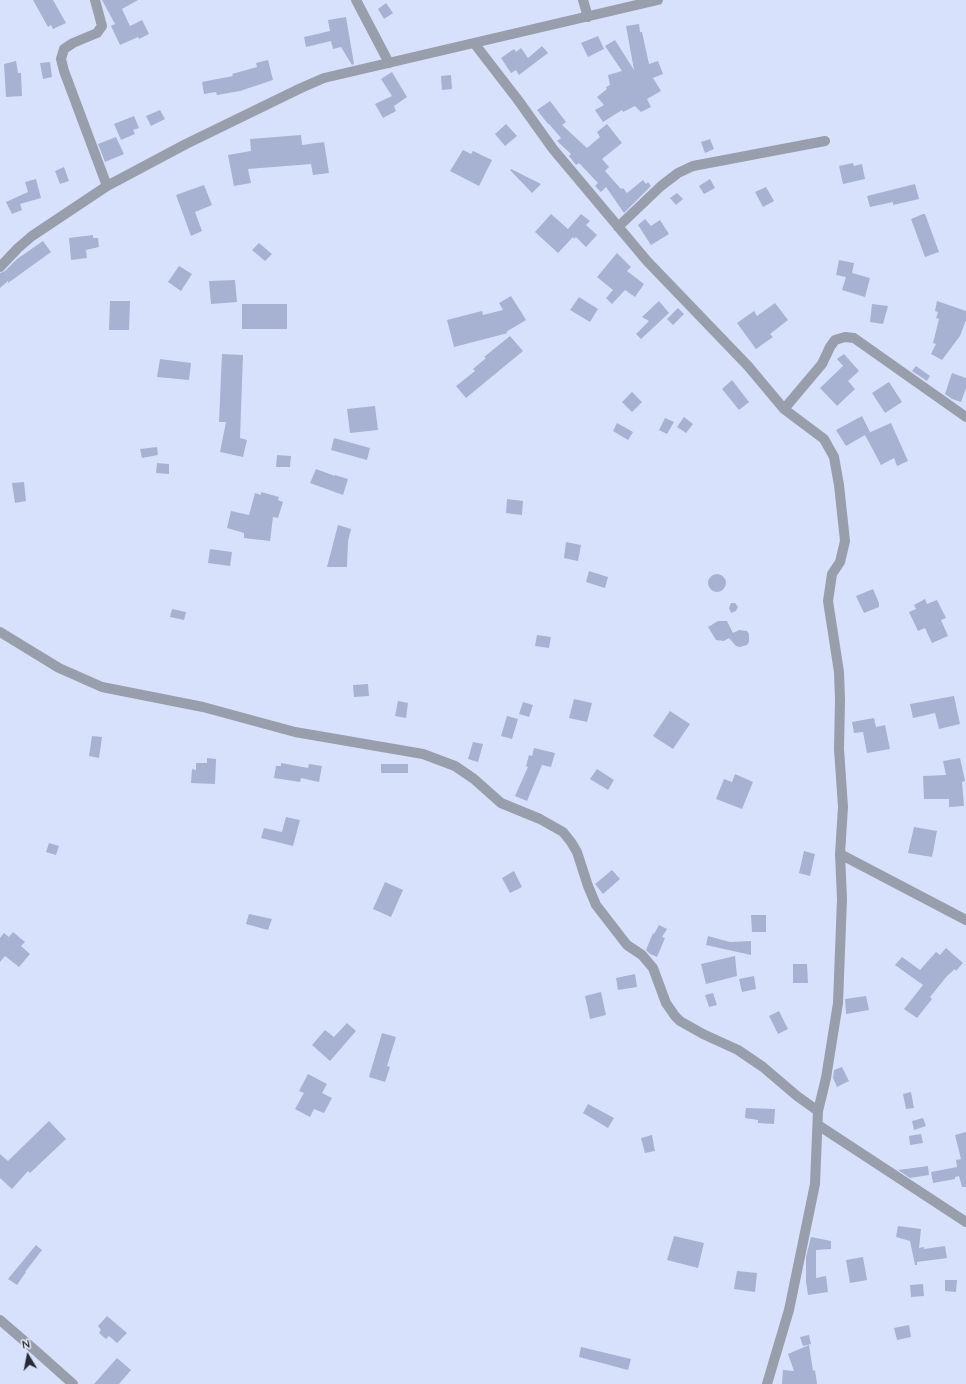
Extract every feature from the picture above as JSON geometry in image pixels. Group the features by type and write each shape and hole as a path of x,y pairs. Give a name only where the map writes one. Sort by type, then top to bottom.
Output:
{"street":[{"path":"95,0 102,26 97,33 91,37 73,43 64,49 61,59 64,71 108,186"},
{"path":"356,0 389,63"},
{"path":"583,0 588,18"},
{"path":"0,267 32,236 108,186 186,144 324,78 588,18 658,0"},
{"path":"474,43 518,100 553,149 647,261 748,366 784,409 824,439 834,457 846,541 840,562 832,574 828,601 839,672 839,749 842,807 840,854 842,899 838,1003 826,1078 818,1111 815,1184 790,1310 767,1384"},
{"path":"618,227 661,186 678,173 693,166 825,141"},
{"path":"784,409 822,364 835,340 846,337 854,338 966,417"},
{"path":"0,632 59,668 102,687 203,707 295,732 423,754 455,766 474,779 501,803 540,819 563,832 571,842 576,852 596,905 628,946 642,955 653,968 666,1003 680,1021 703,1034 738,1050 763,1066 797,1096 818,1111"},
{"path":"840,854 966,920"},
{"path":"818,1125 966,1222"},
{"path":"0,1320 73,1384"}],"building":[{"path":"33,0 53,0 66,23 53,29 51,25 48,27"},
{"path":"102,0 138,0 122,9 130,26 142,20 149,34 120,45 111,26 115,24"},
{"path":"386,3 393,13 384,19 378,9"},
{"path":"346,17 354,64 352,65 341,47 333,49 331,41 306,47 304,37 330,31 328,20"},
{"path":"639,24 649,64 658,61 663,74 653,78 661,91 647,99 651,107 641,112 635,106 623,112 622,110 603,122 595,110 604,105 597,97 607,89 606,87 610,85 608,75 622,71 605,46 615,40 634,70 626,26"},
{"path":"598,36 604,49 588,57 581,43"},
{"path":"542,46 548,53 519,75 516,70 511,73 501,58 514,49 516,52 521,48 528,58"},
{"path":"268,60 273,80 240,91 217,95 216,92 204,94 202,82 233,76 232,74 257,67 256,63"},
{"path":"16,61 18,73 21,73 22,96 6,97 4,64"},
{"path":"50,62 52,77 43,79 40,63"},
{"path":"392,72 407,97 394,106 396,111 383,118 375,104 392,96 381,79"},
{"path":"451,75 452,89 442,90 441,76"},
{"path":"550,101 566,122 562,125 587,148 600,137 597,132 607,124 622,143 602,159 609,167 605,171 621,189 623,188 627,193 643,180 646,184 648,182 651,186 624,213 606,187 601,192 595,186 598,183 579,163 576,165 569,156 571,154 557,141 561,138 537,110"},
{"path":"160,110 165,119 151,126 146,116"},
{"path":"134,116 139,128 133,130 135,134 121,140 114,124"},
{"path":"506,124 517,136 505,146 495,134"},
{"path":"301,135 302,145 324,142 329,173 313,175 311,164 248,169 251,183 234,186 228,155 251,151 250,139"},
{"path":"116,137 124,154 105,162 98,144"},
{"path":"710,139 714,149 705,153 701,142"},
{"path":"463,150 471,154 473,151 492,160 479,186 450,171"},
{"path":"853,163 854,166 862,164 865,179 843,184 839,166"},
{"path":"64,167 69,181 60,184 55,171"},
{"path":"511,169 541,184 532,193 510,170"},
{"path":"36,179 41,198 20,204 22,210 12,214 6,202 28,192 25,182"},
{"path":"710,179 715,188 704,194 699,186"},
{"path":"915,184 919,199 893,205 893,202 870,207 867,196"},
{"path":"204,185 212,205 195,212 202,231 191,236 176,195"},
{"path":"766,187 774,201 763,207 755,192"},
{"path":"677,193 683,199 676,205 670,198"},
{"path":"551,214 568,229 581,214 590,221 586,225 597,235 586,247 576,237 574,239 573,237 558,253 535,232"},
{"path":"925,214 939,252 925,257 911,219"},
{"path":"645,219 651,226 660,220 669,234 651,245 638,225"},
{"path":"93,235 93,238 98,238 99,247 86,250 87,258 71,260 69,238"},
{"path":"43,241 51,252 0,288 0,273 5,271 17,259"},
{"path":"259,243 272,254 265,261 252,250"},
{"path":"617,253 631,267 627,271 644,284 635,297 625,290 612,304 606,298 613,290 597,277"},
{"path":"839,260 854,263 852,273 870,278 865,297 842,290 846,277 836,275"},
{"path":"179,266 192,274 181,291 168,282"},
{"path":"235,280 237,302 211,304 209,281"},
{"path":"511,296 526,320 506,332 508,333 454,347 447,320 482,311 483,315 503,310 499,303"},
{"path":"579,297 598,309 590,322 570,310"},
{"path":"110,301 130,301 129,330 109,330"},
{"path":"659,301 669,313 641,339 636,334 649,321 642,317"},
{"path":"937,301 966,311 966,320 960,336 942,360 931,354 936,344 933,343 939,319 936,318 938,312 935,311"},
{"path":"775,303 788,320 770,334 773,337 756,349 737,323 754,311 757,316"},
{"path":"242,304 287,304 287,329 242,329"},
{"path":"872,304 888,306 883,324 870,322"},
{"path":"678,308 684,314 673,325 667,319"},
{"path":"510,336 523,351 466,398 456,386 475,371 473,369 486,358 484,357"},
{"path":"222,354 243,355 240,438 247,440 243,457 220,452 226,422 219,422"},
{"path":"844,354 859,371 848,381 855,389 837,406 820,388 843,366 837,359"},
{"path":"160,359 191,363 189,380 157,377"},
{"path":"916,366 930,376 927,381 912,371"},
{"path":"952,373 966,378 966,388 961,402 952,399 945,394"},
{"path":"732,380 749,402 739,410 722,389"},
{"path":"889,382 902,402 885,413 872,393"},
{"path":"632,392 642,402 632,412 622,402"},
{"path":"375,406 378,430 350,433 347,409"},
{"path":"862,416 870,432 866,434 891,423 908,461 897,466 894,458 881,465 865,435 846,446 836,430"},
{"path":"684,417 693,424 686,433 677,427"},
{"path":"665,418 674,422 667,434 659,430"},
{"path":"617,423 633,432 628,440 613,431"},
{"path":"334,438 370,448 367,460 331,450"},
{"path":"157,447 158,455 142,458 140,449"},
{"path":"277,455 291,456 290,467 276,467"},
{"path":"157,463 169,464 169,474 156,473"},
{"path":"316,469 348,479 343,495 310,483"},
{"path":"24,482 26,501 15,503 12,483"},
{"path":"261,492 279,497 278,500 283,502 278,518 273,517 270,541 244,538 244,533 227,528 231,511 249,515 255,493 261,495"},
{"path":"507,499 523,501 522,515 506,513"},
{"path":"338,525 351,529 348,541 347,567 327,567"},
{"path":"566,542 581,545 578,561 564,558"},
{"path":"210,549 232,552 230,566 208,563"},
{"path":"589,571 608,577 605,588 586,582"},
{"path":"713,574 721,574 726,579 724,590 721,592 713,592 708,587 708,579"},
{"path":"873,589 879,603 879,607 864,613 856,596"},
{"path":"925,599 927,604 937,600 946,618 941,620 948,636 932,643 925,628 918,631 909,612 916,609 914,605"},
{"path":"731,603 735,603 738,607 736,611 731,613 729,608"},
{"path":"172,609 186,612 184,620 170,617"},
{"path":"718,621 727,621 733,633 739,630 747,631 749,634 749,642 747,645 740,647 736,646 729,638 724,641 716,640 708,627"},
{"path":"537,635 551,637 549,648 535,646"},
{"path":"368,684 369,696 354,697 353,685"},
{"path":"954,696 960,724 939,729 935,713 913,718 910,704"},
{"path":"574,699 592,703 587,722 569,718"},
{"path":"398,701 408,703 406,718 395,716"},
{"path":"523,702 533,705 529,717 519,714"},
{"path":"670,711 690,724 673,749 653,736"},
{"path":"507,716 518,719 512,739 501,736"},
{"path":"874,718 876,727 885,725 890,749 867,753 863,732 854,733 852,722"},
{"path":"92,736 102,737 99,758 89,756"},
{"path":"473,742 483,744 478,762 468,759"},
{"path":"534,748 555,753 551,767 542,765 527,801 515,796 528,767 526,766 529,755 532,756"},
{"path":"207,758 216,759 215,784 191,783 192,769 196,770 196,763 207,763"},
{"path":"960,758 965,781 962,782 964,806 949,807 949,799 924,799 923,776 946,775 943,761"},
{"path":"281,763 308,768 309,764 322,766 319,782 301,778 300,782 274,778 276,766 281,766"},
{"path":"381,764 408,764 408,773 381,773"},
{"path":"597,769 614,780 608,790 590,779"},
{"path":"735,774 753,782 742,809 716,799 724,779 732,782"},
{"path":"286,817 300,820 293,846 261,838 264,828 282,832"},
{"path":"914,827 937,831 932,857 908,853"},
{"path":"49,843 59,846 56,855 46,852"},
{"path":"804,851 815,854 810,876 799,873"},
{"path":"612,870 620,879 603,894 595,884"},
{"path":"514,871 522,887 510,893 502,878"},
{"path":"385,882 403,890 391,917 373,909"},
{"path":"249,914 272,919 268,930 246,924"},
{"path":"751,915 766,915 766,932 752,932"},
{"path":"659,925 667,929 662,937 665,938 657,957 650,954 646,950 653,933 654,934"},
{"path":"13,932 25,942 21,946 30,954 19,967 5,956 0,962 0,938 4,933 9,937"},
{"path":"708,936 730,942 751,941 751,955 706,945"},
{"path":"946,948 963,963 956,971 955,969 947,976 930,997 932,999 917,1018 904,1009 923,985 895,965 902,957 920,970 936,952 940,955"},
{"path":"735,956 737,976 706,984 701,964"},
{"path":"793,964 807,964 808,983 793,983"},
{"path":"635,974 637,987 618,990 616,978"},
{"path":"754,976 756,989 742,992 739,979"},
{"path":"601,992 606,1015 590,1019 585,996"},
{"path":"713,993 717,1005 709,1007 705,995"},
{"path":"866,996 869,1010 846,1014 845,999"},
{"path":"779,1011 788,1029 778,1034 769,1016"},
{"path":"347,1023 356,1031 330,1061 312,1045 325,1030 334,1037"},
{"path":"382,1033 396,1037 387,1066 390,1067 385,1082 369,1077"},
{"path":"842,1067 849,1081 837,1087 833,1078 834,1070"},
{"path":"308,1074 327,1084 322,1093 332,1098 324,1113 314,1109 310,1117 295,1109 304,1093 299,1091"},
{"path":"911,1092 914,1108 906,1109 903,1094"},
{"path":"588,1104 614,1118 608,1128 583,1113"},
{"path":"746,1108 775,1109 774,1124 758,1123 758,1120 745,1118"},
{"path":"923,1118 926,1126 914,1130 912,1121"},
{"path":"49,1121 66,1139 30,1173 28,1171 12,1189 0,1178 0,1154 8,1161"},
{"path":"966,1132 966,1187 962,1187 959,1176 955,1177 955,1179 933,1183 931,1172 957,1167 956,1160 961,1159 955,1135"},
{"path":"921,1134 923,1143 910,1145 909,1136"},
{"path":"652,1135 655,1151 645,1153 641,1138"},
{"path":"928,1166 929,1175 910,1178 898,1170"},
{"path":"898,1226 921,1229 919,1248 924,1247 924,1249 945,1246 947,1258 917,1262 917,1265 915,1265 910,1241 896,1237"},
{"path":"674,1236 704,1243 698,1268 667,1260"},
{"path":"811,1237 831,1241 831,1249 816,1250 816,1278 826,1276 828,1292 808,1295 806,1282 806,1257"},
{"path":"36,1245 42,1250 17,1285 8,1279"},
{"path":"863,1257 867,1280 850,1283 846,1260"},
{"path":"737,1271 757,1273 755,1292 734,1289"},
{"path":"945,1280 957,1280 956,1292 945,1291"},
{"path":"923,1284 924,1296 911,1297 910,1285"},
{"path":"107,1316 127,1333 117,1343 109,1336 106,1339 99,1333 101,1330 98,1326"},
{"path":"909,1325 911,1337 897,1340 894,1328"},
{"path":"809,1335 811,1344 803,1346 800,1337"},
{"path":"809,1345 813,1371 815,1370 817,1384 782,1384 783,1370 794,1371 788,1354"},
{"path":"581,1347 631,1359 628,1370 579,1357"},
{"path":"117,1358 131,1370 119,1384 94,1384"}]}
